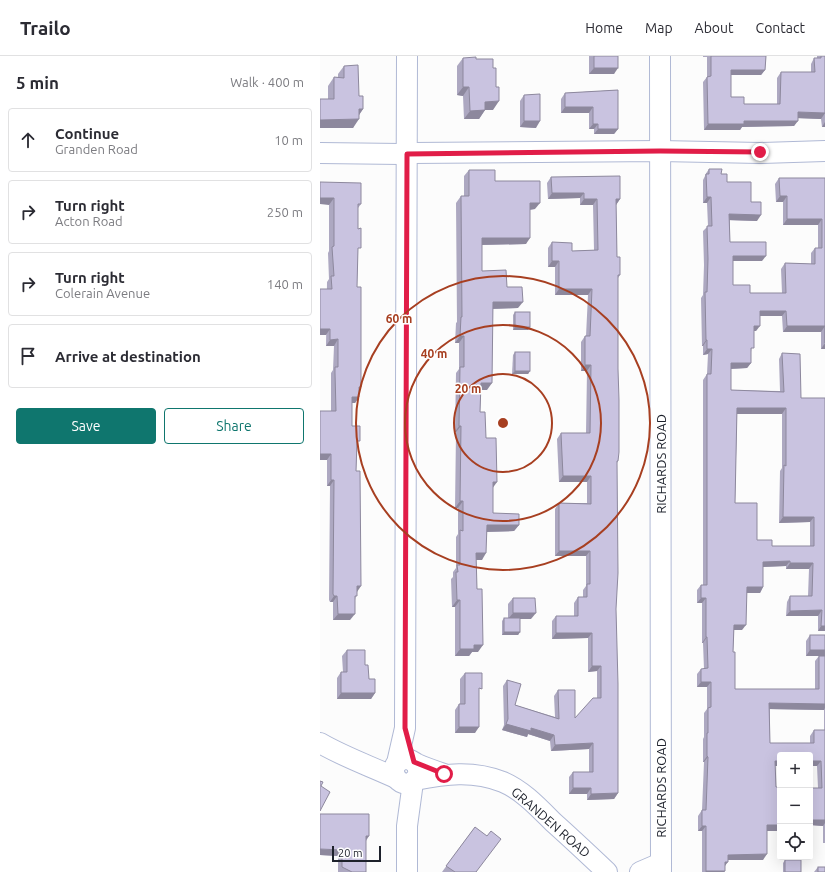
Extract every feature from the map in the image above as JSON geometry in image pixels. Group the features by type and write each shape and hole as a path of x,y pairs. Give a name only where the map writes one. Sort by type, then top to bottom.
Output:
{"street":[{"path":"407,56 405,728 407,872"},
{"name":"RICHARDS ROAD","path":"660,56 662,867"},
{"path":"320,153 407,154 825,151"},
{"name":"GRANDEN ROAD","path":"320,743 346,757 371,766 406,772 481,777 498,781 512,787 540,809 606,872"},
{"path":"640,872 662,867"}],"building":[{"path":"594,56 618,56 618,68 594,68"},
{"path":"711,56 766,56 765,70 731,70 731,97 744,97 744,104 780,104 781,72 815,72 814,58 821,58 821,56 825,56 825,113 798,112 798,121 744,121 744,124 708,124 707,77 711,76"},
{"path":"476,57 476,59 493,59 493,68 496,68 496,87 499,87 499,101 485,102 485,110 470,111 469,87 463,87 463,58"},
{"path":"358,65 359,96 363,96 363,109 359,109 359,119 320,120 320,99 334,99 334,77 344,78 344,66"},
{"path":"618,90 618,129 598,129 598,124 593,124 593,107 565,107 565,93"},
{"path":"540,94 540,121 524,121 524,95"},
{"path":"709,169 722,169 721,174 727,174 727,182 751,182 751,202 761,202 761,215 729,214 730,242 766,242 766,256 733,256 733,285 750,285 750,293 786,293 785,263 815,264 815,248 822,248 822,219 787,219 787,196 780,196 779,178 825,178 825,326 787,326 786,311 760,311 760,326 754,326 754,348 751,348 751,363 731,363 731,390 784,392 782,353 800,354 801,398 825,398 825,626 821,626 822,610 790,611 790,596 812,596 813,563 790,563 790,561 763,562 763,587 747,587 746,625 734,625 733,652 735,652 735,689 819,689 819,656 825,656 825,704 769,703 770,743 814,743 814,730 825,730 825,820 813,820 813,788 822,788 821,761 813,761 813,752 777,752 777,761 775,761 777,825 767,825 767,854 728,855 728,862 725,862 725,871 706,871 706,826 702,826 702,810 706,810 708,708 711,707 711,682 701,682 701,669 708,668 706,598 701,598 701,585 707,585 707,374 711,374 712,349 707,349 706,340 705,292 707,292 708,259 707,226 712,226 711,197 707,197 706,174 709,174","holes":["737,408 786,408 786,466 784,465 783,517 814,517 814,546 772,546 772,540 757,540 757,503 735,503"]},
{"path":"469,170 495,170 495,181 540,181 540,203 530,203 530,238 482,238 482,271 506,270 507,287 522,287 523,302 493,302 492,383 481,383 480,412 485,412 486,438 496,438 497,482 493,482 493,513 519,514 519,525 487,525 486,553 476,553 477,589 482,589 483,645 474,645 474,649 460,649 460,600 457,600 456,572 458,572 457,565 460,565 460,530 463,531 463,501 460,501 461,426 459,426 460,367 464,367 464,336 460,336 462,317 461,196 469,196"},
{"path":"620,176 620,199 616,199 617,257 620,257 620,275 618,275 619,452 617,461 618,573 616,609 618,793 591,794 591,788 573,788 573,772 593,772 593,743 555,745 554,735 531,728 531,731 506,724 508,719 507,680 521,684 515,705 559,719 558,690 575,690 575,718 593,698 601,698 601,666 592,666 592,633 556,633 556,616 578,616 578,597 587,597 587,584 590,584 590,551 559,551 559,503 591,504 591,476 563,476 561,433 590,433 591,365 585,365 585,336 590,336 592,289 559,289 559,261 552,261 552,242 572,243 572,251 598,250 597,199 584,199 584,193 552,193 551,177"},
{"path":"320,182 361,183 361,204 358,204 358,229 361,228 361,248 358,248 357,287 361,287 361,387 359,387 359,397 352,397 352,426 360,426 360,441 357,441 356,471 360,471 361,586 357,586 357,596 355,596 355,614 338,614 337,596 334,596 333,594 334,480 331,480 331,454 320,454 320,411 336,411 335,367 338,367 338,339 330,340 330,329 320,329 320,289 332,289 331,276 334,276 332,247 334,246 334,198 320,198"},
{"path":"515,312 530,312 530,327 515,327"},
{"path":"515,352 530,352 530,371 515,371"},
{"path":"513,598 535,598 536,613 513,613"},
{"path":"504,618 520,618 520,632 504,632"},
{"path":"810,635 825,635 825,650 810,650"},
{"path":"347,650 365,650 365,665 368,665 369,679 375,679 375,693 341,693 341,672 347,672"},
{"path":"465,673 482,673 482,689 479,688 479,727 459,727 459,704 465,704"},
{"path":"320,781 323,782 321,786 330,792 320,811"},
{"path":"320,814 369,814 369,836 366,836 366,872 352,872 342,867 342,850 320,849"},
{"path":"475,827 487,836 491,831 501,839 476,872 455,872 446,866"},
{"path":"785,860 801,860 801,872 785,872"},
{"path":"818,867 825,867 825,872 818,872"}],"route":[{"path":"444,774 414,762 405,728 407,154 412,152 760,152"}]}
